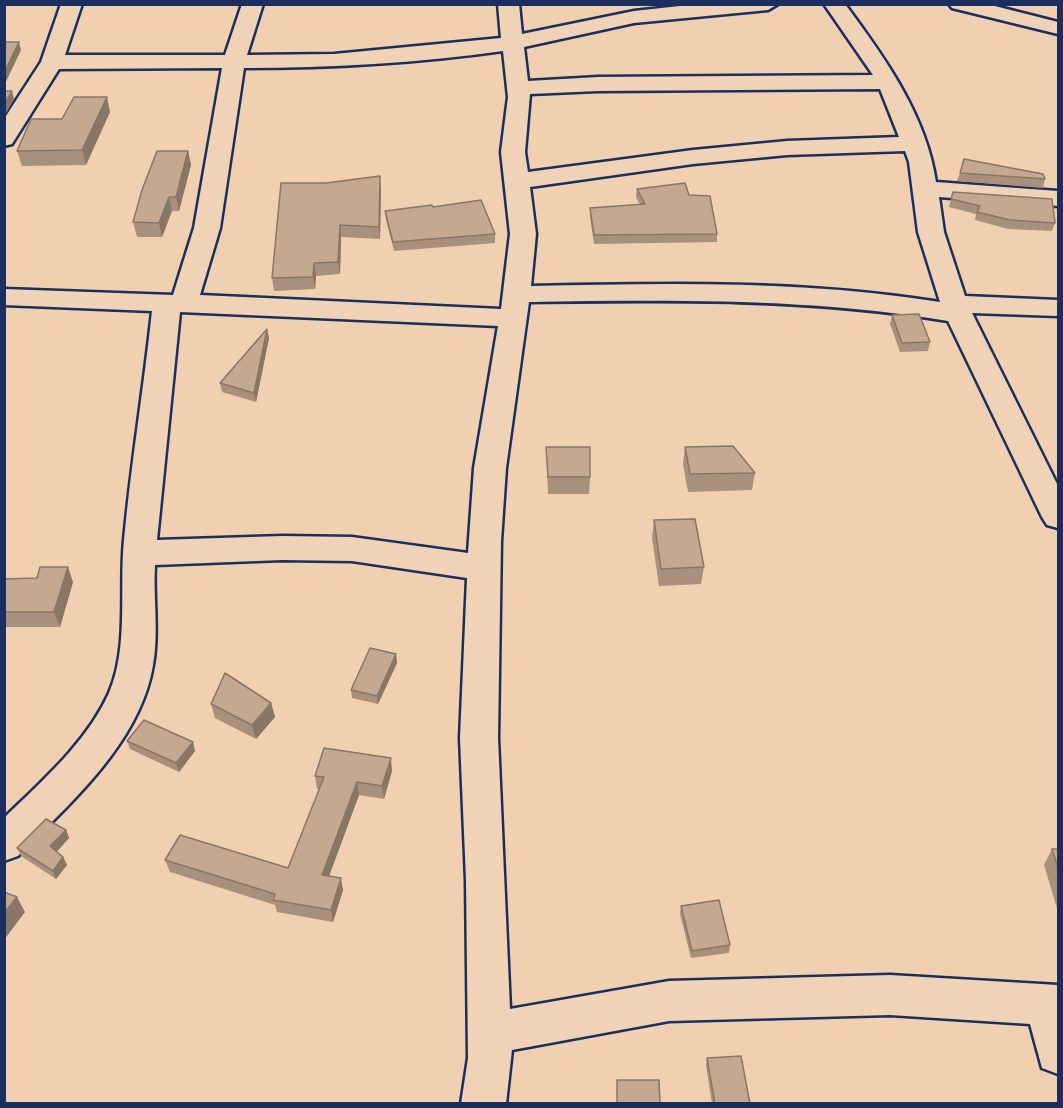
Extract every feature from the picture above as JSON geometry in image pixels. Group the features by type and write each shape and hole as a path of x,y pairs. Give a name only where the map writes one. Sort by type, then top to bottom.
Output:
{"street":[{"path":"4,139 52,62 72,4"},
{"path":"4,844 95,749 128,691 139,624 141,553 153,414 176,303 207,228 234,61 253,4"},
{"path":"483,1104 490,1058 486,880 478,738 484,568 490,468 515,306 523,234 513,152 518,88 508,4"},
{"path":"52,62 334,61 456,51 511,43 634,17 768,4"},
{"path":"834,4 861,39 888,82 921,162 931,232 957,309 1059,517"},
{"path":"966,5 1059,28"},
{"path":"518,88 598,84 888,82"},
{"path":"517,182 716,155 787,148 914,144"},
{"path":"925,189 1059,198"},
{"path":"4,297 176,303 515,306 727,292 809,294 957,309 1059,308"},
{"path":"141,553 282,548 352,549 484,568"},
{"path":"490,1034 580,1015 669,1000 890,995 1053,1004 1059,1053"}],"building":[{"path":"4,42 19,42 4,73"},
{"path":"4,91 12,91 4,104"},
{"path":"74,97 107,97 82,150 17,151 31,119 62,119"},
{"path":"157,151 188,151 176,197 169,197 159,223 133,222 142,190"},
{"path":"964,159 1043,174 1045,179 960,173"},
{"path":"380,176 379,227 340,225 338,262 314,263 313,277 272,278 281,183 326,183"},
{"path":"685,183 689,195 710,196 717,234 594,235 590,208 645,204 637,189"},
{"path":"953,192 1052,199 1055,223 1010,220 977,212 980,206 951,199"},
{"path":"481,200 495,234 393,242 385,211"},
{"path":"919,314 930,342 902,343 892,315"},
{"path":"267,329 254,393 220,383"},
{"path":"733,446 755,473 690,474 685,447"},
{"path":"546,447 590,447 590,477 548,477"},
{"path":"695,519 704,567 661,569 654,520"},
{"path":"40,567 68,567 54,612 4,612 4,579 37,578"},
{"path":"370,648 396,654 377,696 351,690"},
{"path":"225,673 271,703 252,725 211,704"},
{"path":"144,720 193,742 176,763 127,741"},
{"path":"324,748 391,758 382,786 357,782 322,875 341,878 331,910 273,900 275,894 165,860 180,835 288,868 324,777 315,776"},
{"path":"46,819 66,830 50,846 63,857 53,871 17,848"},
{"path":"1052,849 1059,849 1059,871"},
{"path":"4,892 17,897 4,913"},
{"path":"719,900 730,945 692,951 681,906"},
{"path":"741,1056 750,1104 715,1104 707,1058"},
{"path":"617,1080 659,1080 660,1104 617,1104"}]}
